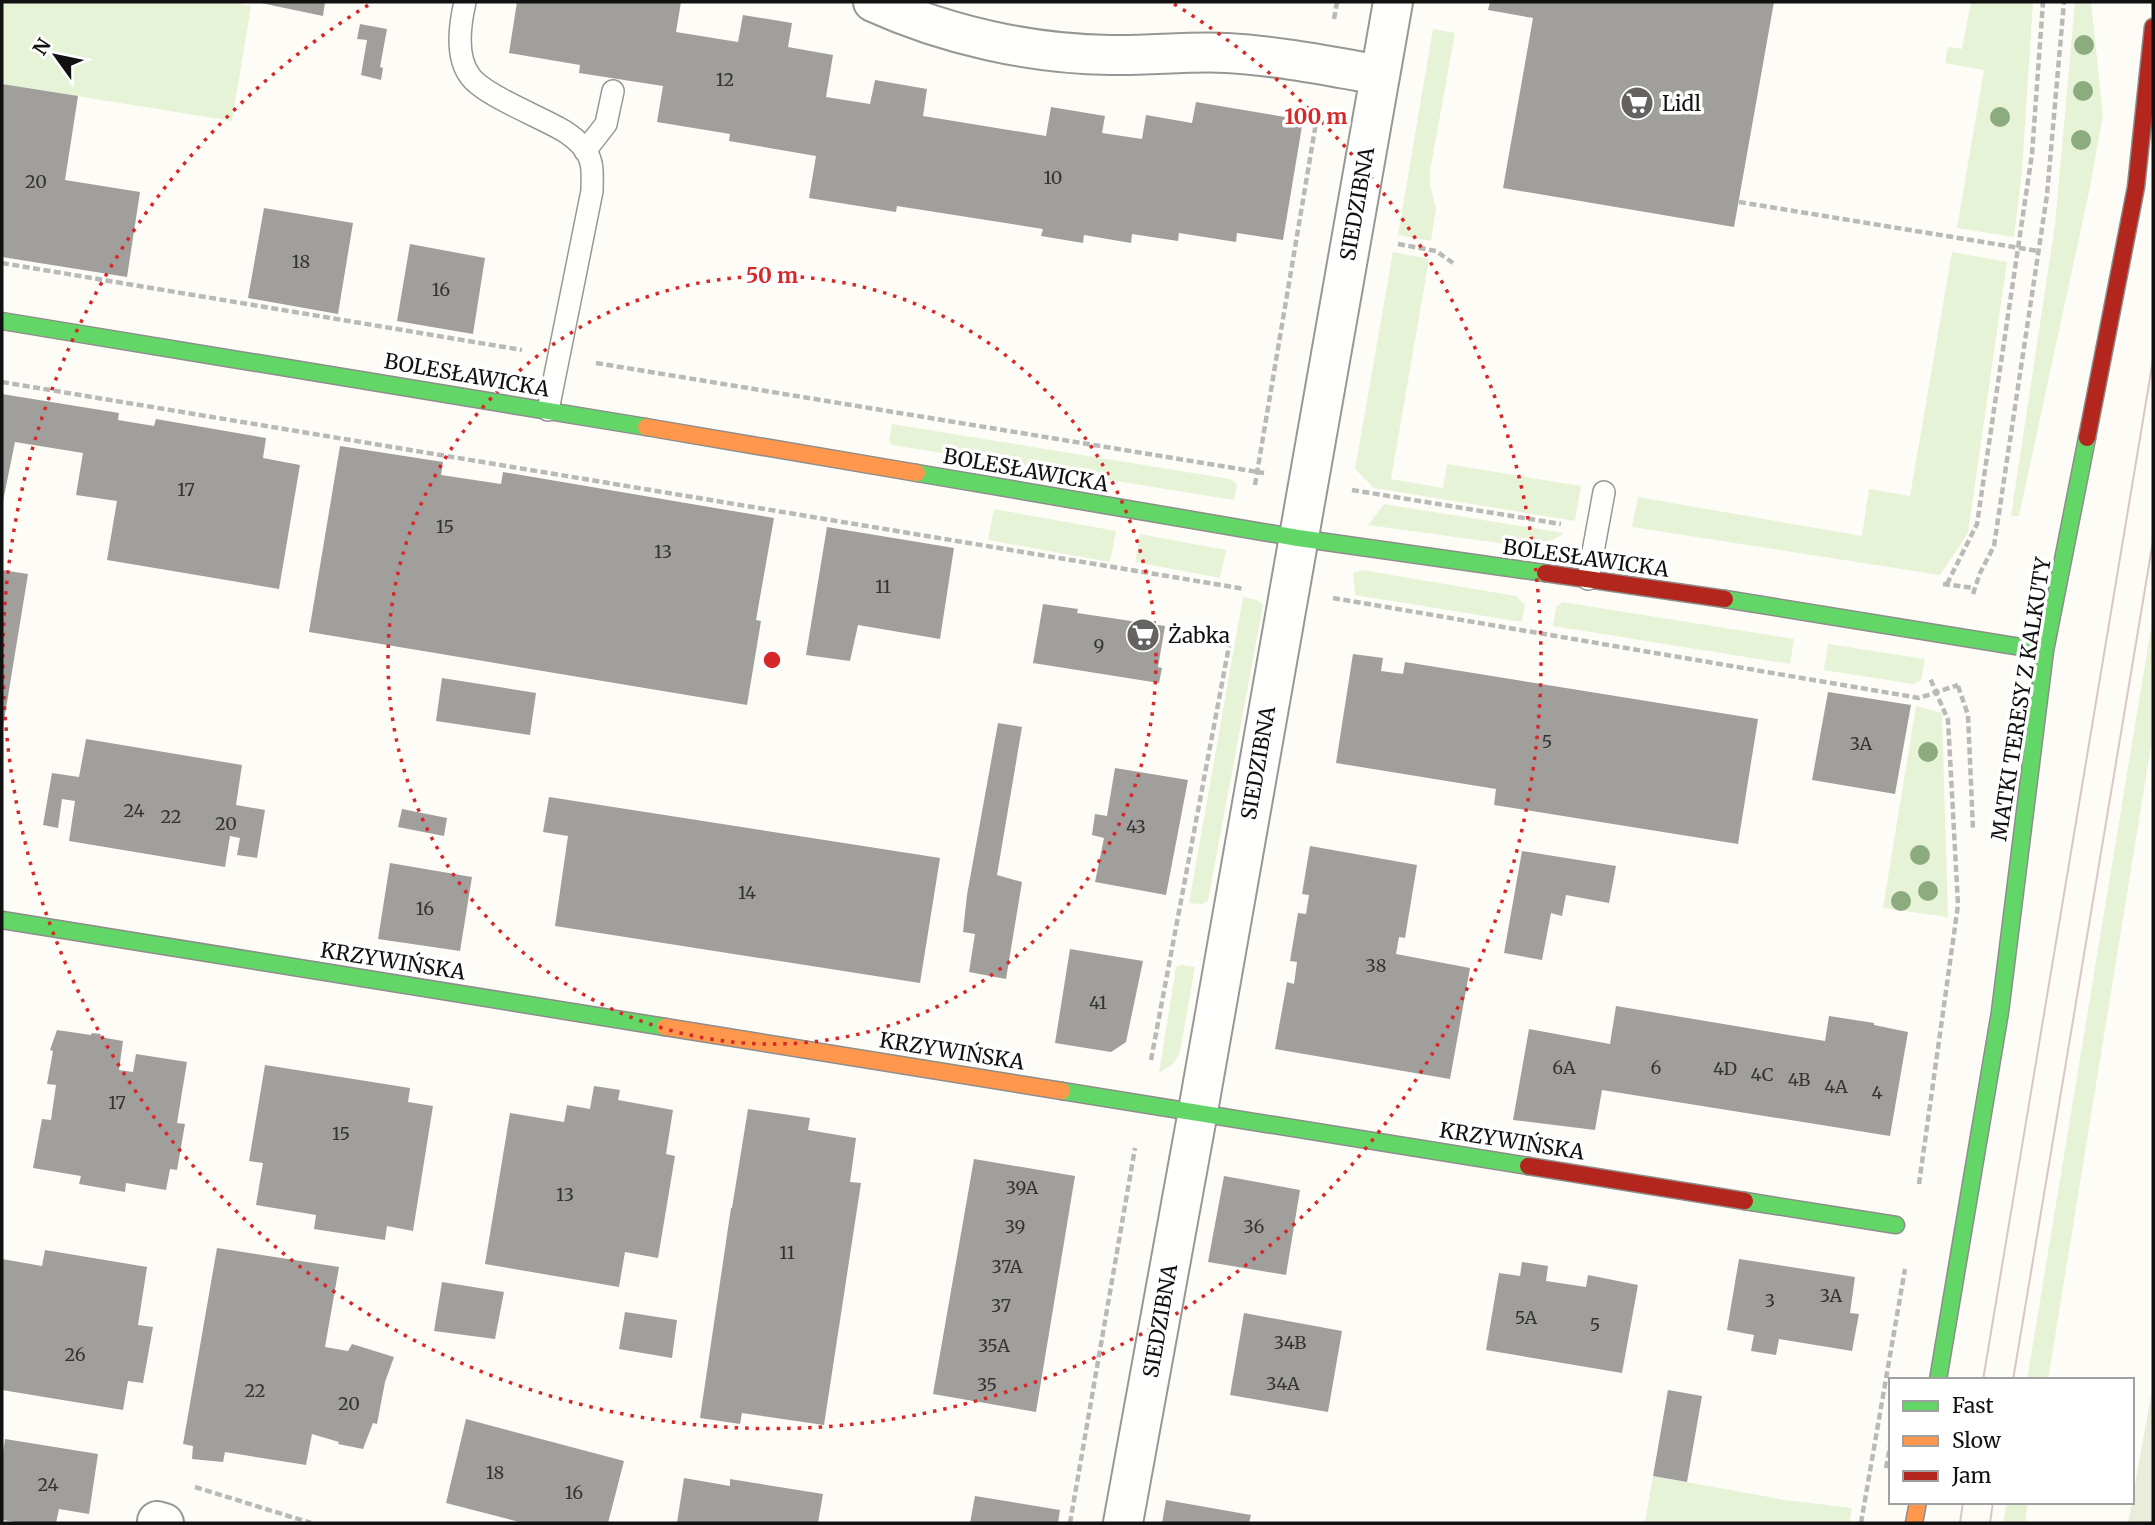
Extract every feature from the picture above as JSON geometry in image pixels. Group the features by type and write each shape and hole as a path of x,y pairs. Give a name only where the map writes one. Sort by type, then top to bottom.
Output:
{"street":[{"path":"873,2 920,21 961,33 1035,48 1107,55 1224,53 1263,56 1380,75"},
{"name":"SIEDZIBNA","path":"1123,1523 1393,2"},
{"name":"MATKI TERESY Z KALKUTY","path":"1938,1378 1995,1044 2046,651 2136,187 2153,27"},
{"name":"BOLESŁAWICKA","path":"2,321 548,410 1298,538 1588,579 2046,651"},
{"name":"KRZYWIŃSKA","path":"2,920 1896,1225"},
{"path":"1914,1523 1917,1504"}],"lane":[{"path":"465,2 460,44 469,76 485,90 573,136 585,150 591,163 592,191 548,410"},
{"path":"585,150 606,124 613,91"},
{"path":"1588,579 1604,492"}],"path":[{"path":"1240,588 1337,2"},
{"path":"1947,584 1977,524 2032,154 2043,2"},
{"path":"1973,596 1994,546 2053,142 2064,2"},
{"path":"1740,202 2038,251"},
{"path":"1411,247 1436,251 1453,263"},
{"path":"2,263 1597,530"},
{"path":"2,382 1240,588 1289,590 1919,698 1958,686 1966,638"},
{"path":"1937,584 1974,589"},
{"path":"1070,1523 1143,1102 1230,642"},
{"path":"1918,1197 1958,905 1948,720 1936,692"},
{"path":"1861,1523 1907,1261"},
{"path":"1891,1269 1912,1273"},
{"path":"188,1484 311,1523"}],"green space":[{"path":"3,2 227,2 251,6 232,121 2,84"},
{"path":"1971,2 2033,2 2022,170 2014,237 1957,228 1984,70 1945,63 1948,47 1962,49"},
{"path":"2075,2 2091,2 2103,115 2019,516 2011,516 2055,225"},
{"path":"1433,29 1455,33 1430,171 1430,185 1436,209 1431,241 1398,235"},
{"path":"1393,252 1429,259 1391,479 1443,488 1447,464 1581,486 1575,521 1374,488 1355,469"},
{"path":"1952,252 2007,262 1968,533 1940,575 1632,527 1638,497 1862,536 1869,489 1910,496"},
{"path":"892,424 1230,479 1237,484 1234,500 892,445 889,441"},
{"path":"1384,504 1564,533 1546,542 1513,545 1368,525"},
{"path":"994,509 1116,531 1110,562 988,540"},
{"path":"1140,534 1226,550 1220,578 1135,562"},
{"path":"1362,570 1516,596 1525,605 1522,622 1355,595 1353,573"},
{"path":"1243,597 1257,600 1263,605 1208,901 1201,904 1189,903"},
{"path":"1562,602 1794,639 1790,664 1553,626 1556,607"},
{"path":"2153,616 2153,734 2048,1378 2027,1378"},
{"path":"1828,644 1925,659 1921,680 1913,684 1824,670"},
{"path":"1916,706 1942,713 1948,917 1883,908"},
{"path":"1176,967 1195,967 1180,1052 1174,1063 1159,1073"},
{"path":"2153,1385 2153,1523 2128,1523 2131,1504 2134,1504 2134,1490"},
{"path":"1653,1476 1785,1500 1852,1508 1849,1523 1645,1523"},
{"path":"2007,1504 2028,1504 2025,1523 2003,1523"}],"building":[{"path":"256,2 325,2 323,16"},
{"path":"517,2 681,2 676,32 738,42 743,15 792,23 788,47 833,55 826,97 870,104 875,80 927,89 923,116 1046,136 1051,107 1105,116 1102,133 1142,139 1146,115 1192,123 1196,102 1303,120 1283,240 1237,233 1236,242 1179,233 1178,241 1132,234 1131,243 1084,235 1083,243 1041,236 1043,229 897,206 896,212 809,198 816,156 729,141 730,134 657,122 663,86 579,73 580,65 509,53"},
{"name":"Lidl","path":"1490,2 1774,2 1734,227 1503,188 1533,18 1488,10"},
{"path":"360,24 387,29 380,67 383,68 381,80 361,75 367,40 357,39"},
{"path":"2,84 78,96 65,180 140,192 127,277 2,257"},
{"path":"264,208 353,223 338,314 248,298"},
{"path":"410,244 485,258 473,334 397,321"},
{"path":"2,394 119,413 118,420 154,426 156,419 266,438 263,458 300,465 279,589 107,560 117,501 76,495 83,453 15,442 2,506"},
{"path":"340,446 443,462 441,475 501,484 503,472 774,518 756,620 761,621 747,705 309,632"},
{"path":"827,527 954,548 940,639 858,625 850,661 806,655"},
{"path":"2,570 28,574 3,727 2,727"},
{"path":"1043,604 1078,609 1077,613 1165,626 1158,667 1162,668 1159,683 1033,663"},
{"path":"1353,654 1383,658 1381,671 1403,674 1405,662 1758,719 1738,844 1494,805 1496,789 1336,763"},
{"path":"442,678 536,693 530,735 436,721"},
{"path":"1828,692 1911,705 1895,794 1812,780"},
{"path":"998,723 1022,727 997,875 1022,882 1006,979 969,972 975,934 963,932 967,895"},
{"path":"86,739 242,765 236,805 265,810 257,858 237,855 240,838 230,836 225,867 69,841 75,801 62,799 58,828 43,825 52,773 79,777"},
{"path":"1115,768 1188,780 1166,895 1095,882 1104,838 1092,835 1095,814 1107,816"},
{"path":"549,797 940,858 920,983 555,926 568,836 543,832"},
{"path":"402,809 447,818 444,836 398,827"},
{"path":"1310,846 1417,865 1405,938 1399,937 1396,954 1470,968 1450,1079 1275,1049 1287,982 1294,984 1297,962 1290,961 1298,913 1306,914 1309,895 1302,894"},
{"path":"1522,851 1616,866 1609,903 1566,895 1562,916 1551,913 1542,960 1504,953"},
{"path":"390,863 472,877 460,951 378,939"},
{"path":"1070,949 1143,961 1126,1042 1111,1052 1055,1043"},
{"path":"1616,1006 1825,1041 1829,1016 1908,1032 1890,1136 1602,1090 1595,1130 1513,1120 1529,1029 1610,1044"},
{"path":"57,1030 101,1034 100,1037 123,1041 119,1070 133,1072 136,1054 187,1062 177,1123 185,1124 177,1170 170,1169 166,1190 126,1183 125,1192 79,1184 81,1176 33,1168 42,1119 51,1120 56,1085 47,1084 53,1051 50,1050"},
{"path":"265,1065 410,1088 408,1102 433,1106 413,1231 387,1226 385,1240 314,1229 316,1215 256,1205 263,1163 249,1161"},
{"path":"594,1086 620,1090 618,1100 673,1110 666,1154 675,1156 658,1258 625,1252 619,1287 485,1264 510,1113 564,1122 567,1105 590,1109"},
{"path":"748,1109 810,1118 808,1130 856,1138 850,1182 861,1183 824,1425 742,1413 740,1424 700,1418"},
{"path":"974,1159 1075,1176 1036,1412 933,1394"},
{"path":"1224,1176 1300,1190 1286,1275 1208,1262"},
{"path":"217,1248 339,1267 325,1347 348,1351 352,1344 394,1357 385,1382 377,1424 373,1423 363,1449 338,1444 339,1442 312,1434 306,1465 225,1452 223,1462 192,1459 193,1446 183,1444"},
{"path":"45,1250 147,1267 138,1325 153,1327 143,1383 128,1381 123,1410 2,1390 2,1259 42,1266"},
{"path":"1739,1259 1855,1277 1850,1313 1859,1314 1852,1351 1779,1339 1776,1355 1751,1351 1754,1335 1727,1330"},
{"path":"1522,1262 1548,1266 1546,1281 1586,1287 1588,1275 1638,1285 1622,1373 1486,1350 1499,1273 1520,1276"},
{"path":"442,1282 504,1292 495,1339 434,1331"},
{"path":"625,1312 677,1320 672,1358 619,1349"},
{"path":"1244,1313 1342,1331 1328,1412 1230,1395"},
{"path":"1668,1390 1702,1396 1687,1482 1653,1476"},
{"path":"466,1419 624,1461 608,1523 523,1523 446,1503"},
{"path":"5,1439 98,1454 89,1514 59,1509 56,1523 2,1520 2,1459"},
{"path":"684,1478 730,1486 730,1479 823,1494 818,1523 677,1523"},
{"path":"975,1496 1060,1510 1058,1523 970,1523"},
{"path":"1166,1500 1251,1515 1249,1523 1162,1523"}],"tram line":[{"path":"1983,1378 2153,360"},
{"path":"2013,1378 2153,541"},
{"path":"1960,1523 1963,1504"},
{"path":"1990,1523 1993,1504"}],"traffic: fast":[{"path":"2,321 646,427"},
{"path":"1938,1378 2000,1012 2045,651 2087,438"},
{"path":"917,473 1298,538 1545,573"},
{"path":"1725,599 2045,651"},
{"path":"2,920 665,1027"},
{"path":"1062,1091 1528,1166"},
{"path":"1745,1201 1896,1225"}],"traffic: slow":[{"path":"646,427 917,473"},
{"path":"665,1027 1062,1091"},
{"path":"1914,1523 1918,1504"}],"traffic: jam":[{"path":"2087,438 2136,187 2153,27"},
{"path":"1545,573 1725,599"},
{"path":"1528,1166 1745,1201"}],"place":[{"name":"Lidl","path":"1637,103"},
{"name":"Żabka","path":"1143,635"}]}
